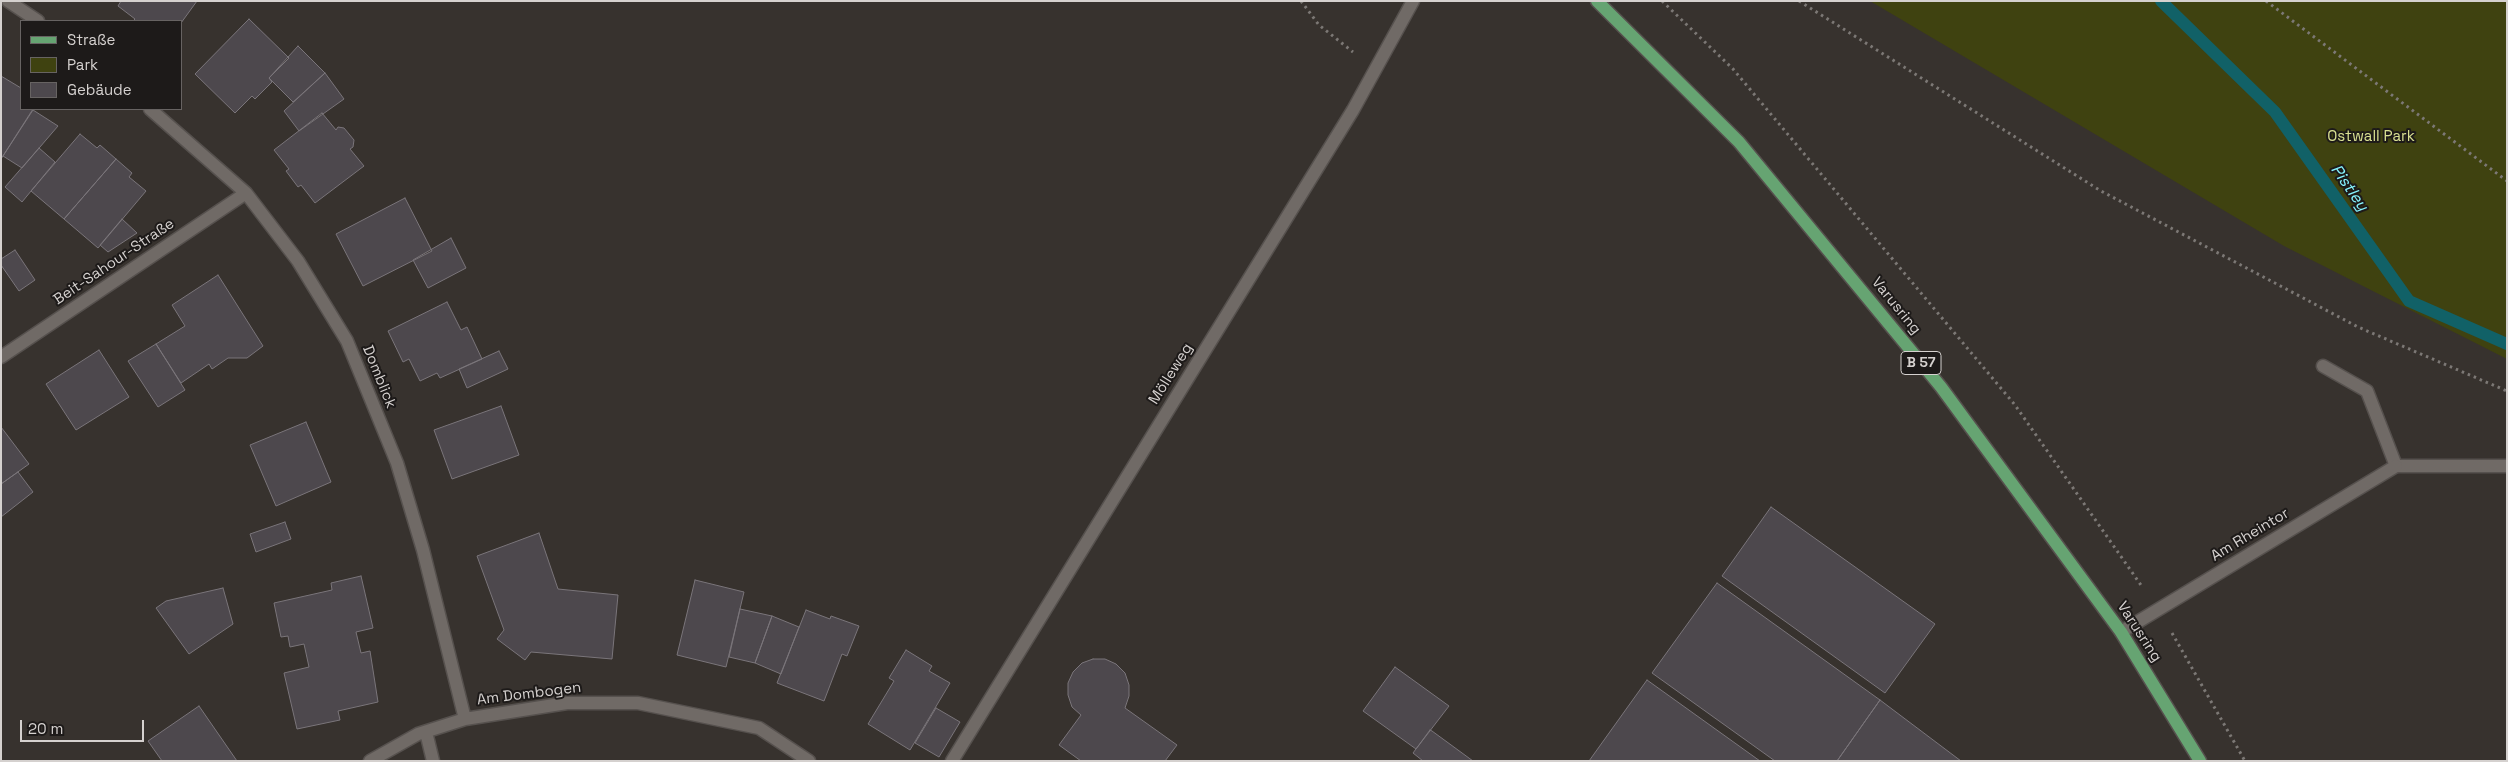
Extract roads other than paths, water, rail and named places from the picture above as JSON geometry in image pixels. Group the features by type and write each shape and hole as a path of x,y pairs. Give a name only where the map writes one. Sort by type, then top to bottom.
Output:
{"main road":[{"name":"Varusring","path":"1597,1 1745,149 1941,387 2121,632 2200,761"}],"street":[{"path":"8,1 36,20"},
{"name":"Mölleweg","path":"952,761 1353,110 1413,1"},
{"name":"Domblick","path":"151,110 246,193 298,261 351,350 397,463 423,550 465,719"},
{"name":"Beit-Sahour-Straße","path":"1,358 246,193"},
{"path":"2323,366 2367,391 2396,466 2507,466"},
{"name":"Am Rheintor","path":"2121,632 2396,466"},
{"name":"Am Dombogen","path":"370,761 418,734 465,719 568,703 638,703 759,728 809,761"},
{"path":"426,732 433,761"}],"waterway":[{"name":"Pistley","path":"2161,1 2275,112 2409,301 2507,344"}],"park label":[{"name":"Ostwall Park","path":"2371,137"}]}
